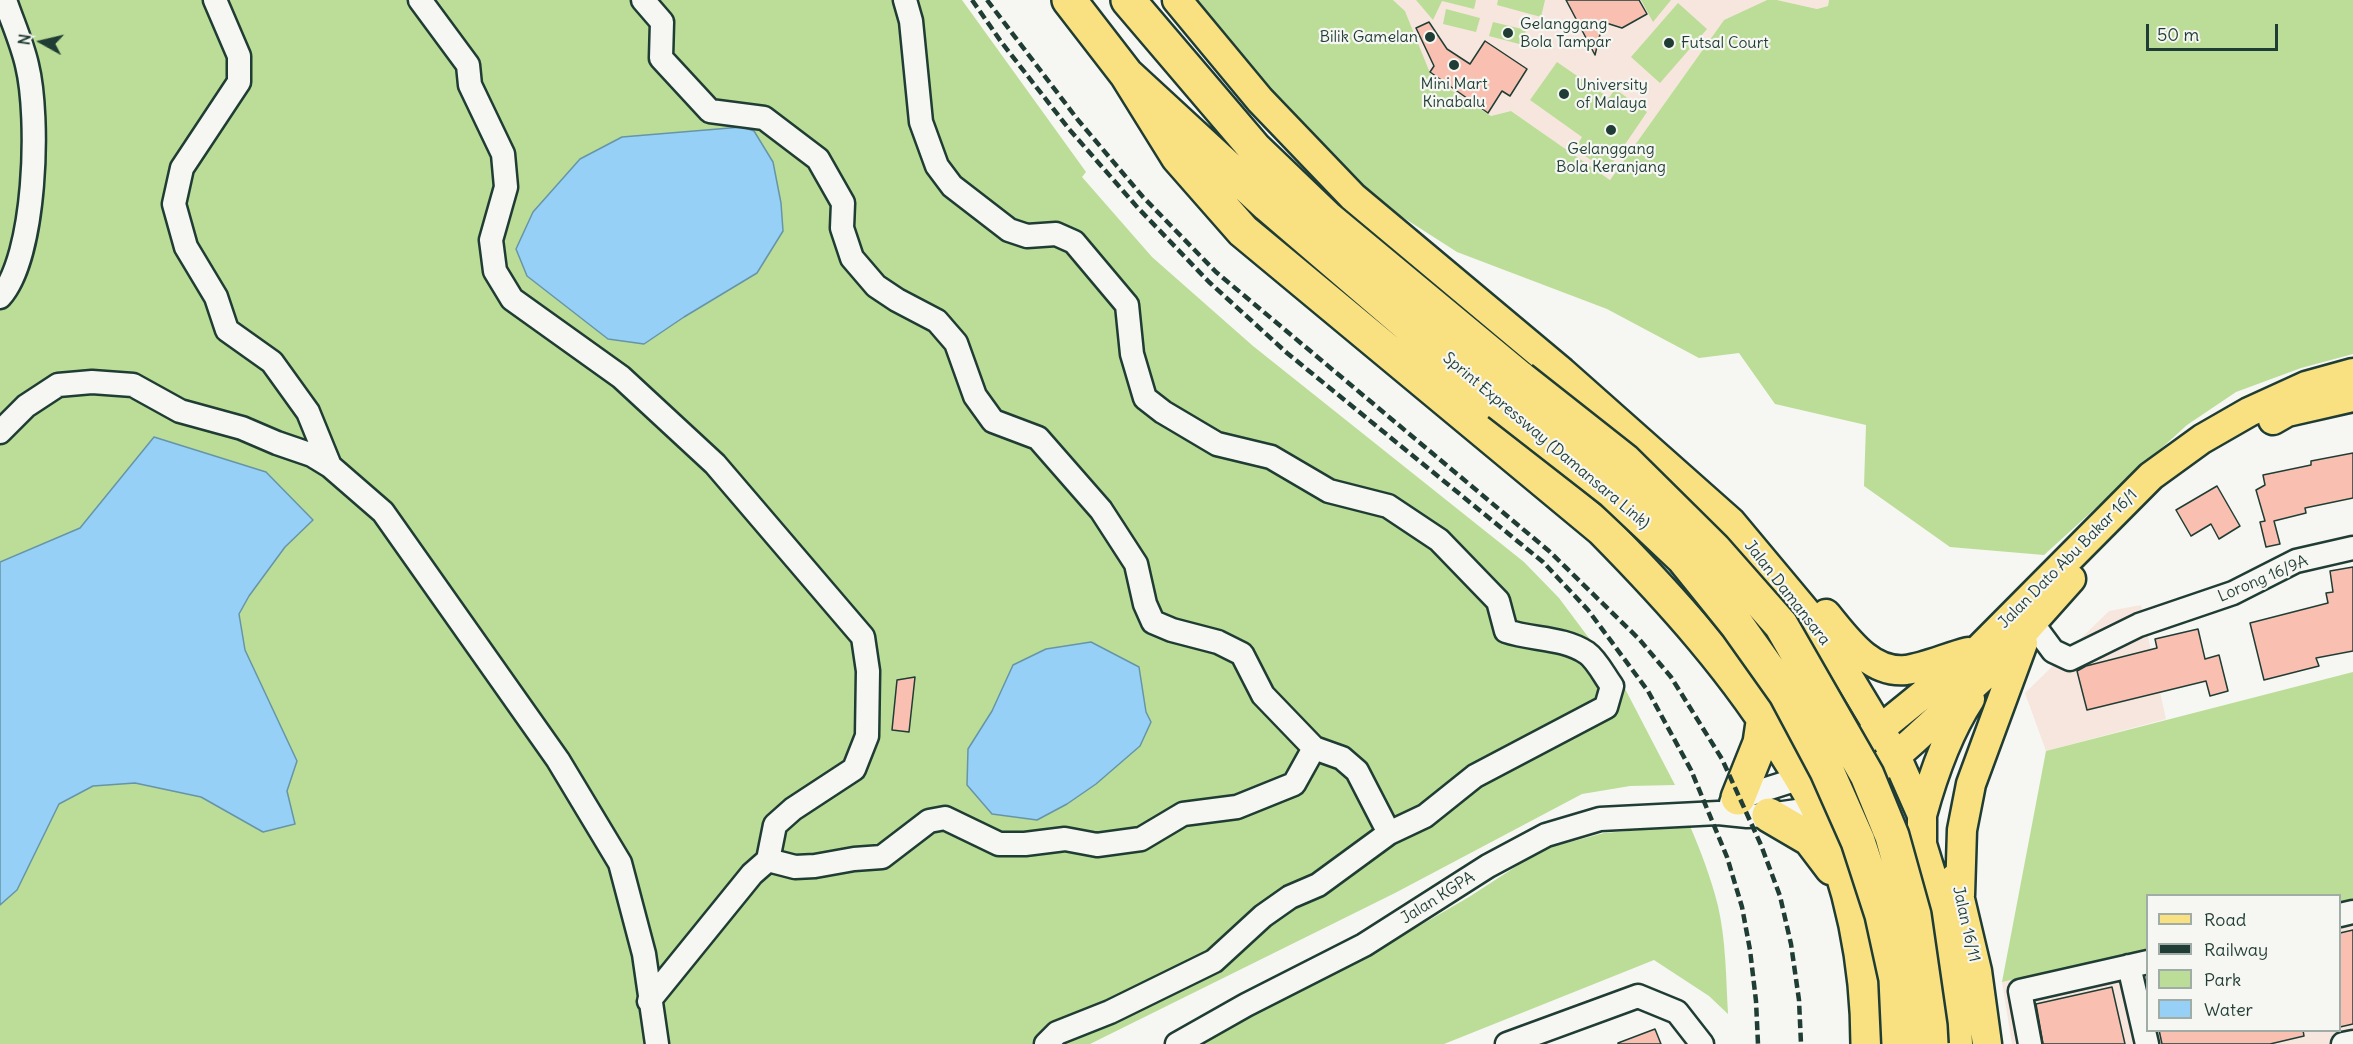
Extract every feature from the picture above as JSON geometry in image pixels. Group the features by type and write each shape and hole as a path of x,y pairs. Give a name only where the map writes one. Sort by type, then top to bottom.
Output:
{"highway":[{"name":"Sprint Expressway (Damansara Link)","path":"1069,0 1126,75 1268,205 1499,403 1612,491 1683,558 1737,625 1786,694 1827,771 1858,841 1882,915 1896,979 1899,1044"},
{"name":"Sprint Expressway (Damansara Link)","path":"1128,0 1255,149 1327,218 1521,379 1625,461 1714,549 1780,625 1867,775 1892,836 1914,915 1931,1044"},
{"path":"1126,75 1178,157 1243,231 1602,529 1693,626 1764,716 1818,808 1847,890 1858,935 1868,1044"},
{"path":"1728,806 1760,743 1764,716"},
{"path":"1769,815 1810,839 1847,890"}],"main road":[{"name":"Jalan Damansara","path":"1177,0 1260,100 1353,197 1562,372 1731,522 1817,625 1896,756 1922,815 1922,844 1942,909 1955,987 1958,1044"},
{"path":"1562,372 1744,518 1858,652 1884,668 1905,670 1984,660 1966,705 1932,777 1922,815"},
{"name":"Jalan Dato Abu Bakar 16/1","path":"1818,808 1896,756 2151,476 2202,439 2249,412 2306,386 2353,373"},
{"name":"Jalan Dato Abu Bakar 16/1","path":"1801,778 1880,730 2031,626 2122,522 2158,490 2200,459 2287,412 2353,397"},
{"path":"1960,895 1962,830 1971,784 2003,692 2031,626"},
{"name":"Jalan 16/11","path":"1922,815 1942,830 1977,970 1987,1044"}],"street":[{"path":"0,297 10,286 28,225 35,143 27,66 5,0"},
{"path":"215,0 239,56 239,82 182,168 174,204 186,247 216,297 227,330 272,362 308,412 330,466"},
{"path":"420,0 468,65 470,85 503,154 506,187 491,240 495,271 512,299 621,377 715,464 863,637 868,671 867,736 854,769 793,809 775,825 768,860 752,874 649,1001"},
{"path":"643,0 662,22 661,58 710,111 764,118 818,159 843,203 842,228 852,258 876,286 937,321 956,343 975,396 993,421 1038,438 1101,510 1136,564 1144,604 1153,622 1172,630 1218,642 1242,654 1263,694 1314,748 1342,758 1357,771 1389,832"},
{"path":"905,0 911,21 921,122 937,166 952,186 1009,230 1027,236 1056,234 1074,243 1127,304 1132,354 1145,398 1163,412 1217,444 1271,457 1329,491 1388,506 1439,540 1498,601 1506,632 1522,637 1557,640 1588,654 1612,686 1606,707 1475,776 1425,816 1389,832 1318,885 1290,897 1263,916 1214,961 1110,1012 1057,1033 1046,1044"},
{"path":"0,432 26,406 58,385 92,382 133,385 180,411 242,428 312,455 330,466 383,512 558,760 620,863 644,954 657,1044"},
{"name":"Lorong 16/9A","path":"2031,626 2053,651 2070,659 2139,625 2233,593 2296,561 2353,548"},
{"path":"768,860 795,867 882,857 929,821 945,818 999,844 1025,844 1065,839 1097,845 1141,839 1183,814 1237,807 1294,784 1314,748"},
{"name":"Jalan KGPA","path":"1177,1044 1246,1005 1364,945 1488,866 1546,835 1600,819 1728,806 1801,778"},
{"name":"Jalan KGPA","path":"1728,806 1747,816 1818,808"},
{"path":"2030,1044 2020,991 2138,964 2147,1044"},
{"path":"1507,1044 1638,996 1677,1012 1702,1044"},
{"path":"2343,1044 2353,1042"}],"shaded area":[{"name":"University of Malaya","path":"1393,0 1767,0 1724,20 1610,180 1511,111 1491,116 1431,78 1405,11"},
{"path":"1777,0 1829,0 1828,6 1817,9"},
{"path":"2141,605 2166,719 2046,751 2025,693 2109,611"},
{"path":"2353,902 2353,1044 2012,1044 2002,982 2146,949 2146,1032 2341,1032 2341,905"}],"green space":[{"path":"0,0 962,0 1086,172 1082,177 1152,257 1253,346 1524,562 1559,598 1621,681 1675,785 1630,786 1582,794 1395,893 1090,1044 0,1044"},
{"path":"1194,0 1393,0 1405,11 1432,78 1491,116 1511,111 1610,180 1724,20 1767,0 1817,9 1828,6 1829,0 2353,0 2353,354 2301,368 2236,392 2187,425 2044,555 1950,547 1864,486 1866,425 1775,404 1739,353 1699,358 1607,309 1457,252 1379,202 1246,63"},
{"path":"1416,0 1476,0 1474,9 1442,1 1433,20"},
{"path":"1498,0 1545,0 1541,17 1497,5"},
{"path":"1641,0 1671,0 1653,22"},
{"name":"Futsal Court","path":"1678,3 1707,29 1660,83 1631,57"},
{"name":"Gelanggang Bola Tampar","path":"1446,9 1480,18 1476,32 1443,24"},
{"name":"Gelanggang Bola Tampar","path":"1493,22 1526,30 1523,45 1489,36"},
{"path":"1557,62 1609,98 1615,89 1647,112 1607,171 1575,149 1582,137 1530,100"},
{"path":"2353,672 2353,902 2341,905 2341,894 2146,894 2146,949 2002,982 2046,751"},
{"path":"1690,826 1706,865 1721,919 1728,1014 1709,996 1654,960 1444,1044 1199,1044 1357,962 1469,897 1543,849 1604,833"}],"water":[{"path":"742,127 754,131 773,162 781,203 783,231 757,273 644,344 608,339 527,276 516,249 533,212 580,159 622,137"},
{"path":"154,437 266,472 313,520 285,547 249,596 239,614 245,650 297,761 287,791 295,824 263,832 201,797 135,783 93,786 59,804 17,890 0,905 0,562 80,528"},
{"path":"1091,642 1139,667 1146,712 1151,722 1140,746 1096,784 1067,804 1037,820 992,814 967,785 968,749 992,711 1013,665 1046,649"}],"building":[{"path":"1566,0 1639,0 1647,14 1622,28 1603,22 1595,55"},
{"path":"1429,22 1447,49 1470,64 1485,41 1527,69 1510,96 1502,91 1488,113 1430,72 1434,66 1416,28"},
{"path":"2353,453 2353,498 2305,508 2306,513 2274,521 2280,544 2266,547 2260,522 2265,521 2256,490 2265,485 2263,475 2311,465 2311,461"},
{"path":"2217,486 2240,526 2219,539 2211,524 2191,536 2176,510"},
{"path":"2353,567 2353,651 2316,658 2319,666 2264,680 2250,623 2328,603 2326,593 2333,592 2330,571"},
{"path":"2198,629 2205,659 2219,655 2228,691 2210,696 2206,681 2087,710 2077,671 2086,666 2157,648 2155,639"},
{"path":"915,677 909,732 892,730 897,680"},
{"path":"2353,930 2353,1024 2341,1027 2341,933"},
{"path":"2112,987 2125,1044 2043,1044 2036,1004"},
{"path":"1655,1029 1661,1044 1618,1044 1618,1043"},
{"path":"2159,1032 2303,1032 2304,1036 2270,1044 2162,1044"}],"railway":[{"path":"972,0 1002,43 1069,129 1138,208 1209,282 1287,353 1543,562 1588,610 1648,691 1691,770 1727,857 1742,907 1750,950 1758,1044"},
{"path":"987,0 1078,120 1143,197 1216,272 1549,551 1639,639 1671,677 1722,759 1761,845 1780,896 1791,944 1799,1000 1801,1044"}],"place":[{"name":"Gelanggang Bola Tampar","path":"1508,33"},
{"name":"Bilik Gamelan","path":"1430,37"},
{"name":"Futsal Court","path":"1669,43"},
{"name":"Mini Mart Kinabalu","path":"1454,65"},
{"name":"University of Malaya","path":"1564,94"},
{"name":"Gelanggang Bola Keranjang","path":"1611,130"}]}
